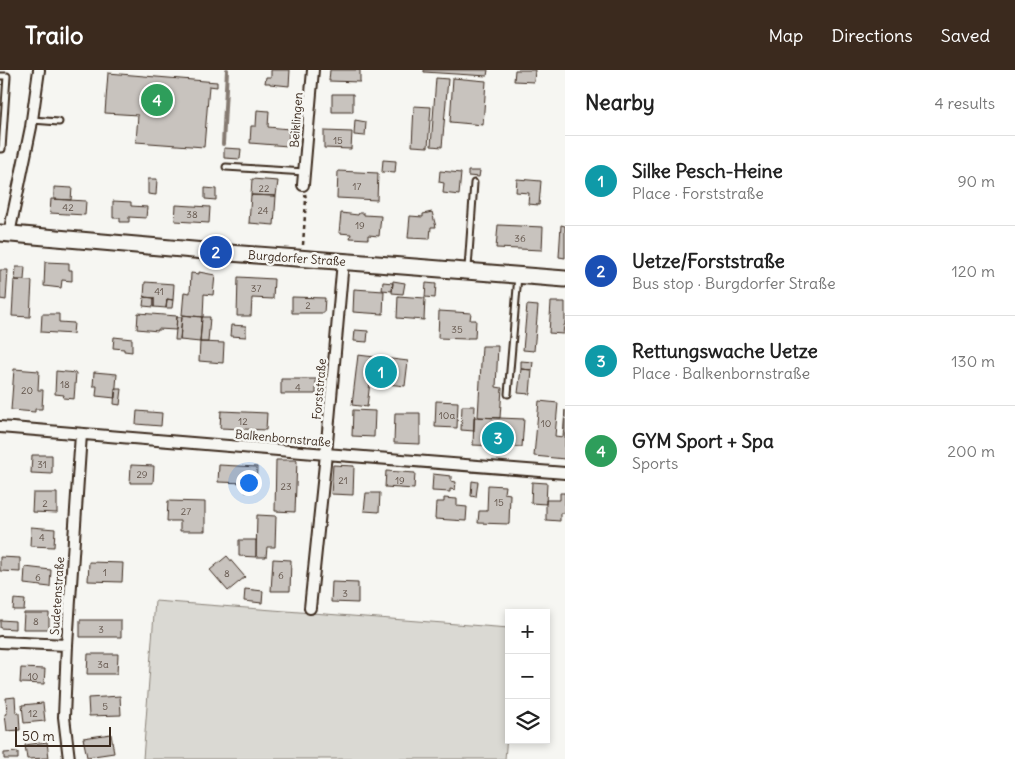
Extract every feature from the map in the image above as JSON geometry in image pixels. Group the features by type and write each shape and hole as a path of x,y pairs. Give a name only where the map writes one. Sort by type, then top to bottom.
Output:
{"main road":[{"name":"Burgdorfer Straße","path":"4,233 206,252 565,279"}],"street":[{"path":"4,233 32,120 39,70"},
{"name":"Beiklingen","path":"303,185 312,70"},
{"name":"Forststraße","path":"310,608 343,261"},
{"name":"Balkenbornstraße","path":"0,427 565,473"},
{"name":"Sudetenstraße","path":"69,759 64,717 66,645 81,434"},
{"path":"0,642 66,645"}],"lane":[{"path":"0,76 7,76 2,149 0,148"},
{"path":"32,120 59,122"},
{"path":"226,167 305,172"},
{"path":"468,271 474,183"},
{"path":"508,394 518,276"}],"path":[{"path":"294,245 304,246 306,199 303,185"}],"shaded area":[{"path":"155,601 505,628 505,759 143,759"}],"building":[{"path":"271,70 290,70 289,86 265,83 266,77 271,77"},
{"path":"330,70 360,70 360,82 329,81"},
{"path":"424,70 488,70 487,76 424,72"},
{"path":"515,70 535,70 534,82 514,81"},
{"path":"108,73 217,82 217,87 209,86 204,147 136,142 138,115 105,113"},
{"path":"436,78 448,79 442,147 431,146"},
{"path":"453,78 486,81 483,125 450,122"},
{"path":"332,94 353,94 353,112 332,112"},
{"path":"414,106 431,107 428,147 412,146"},
{"path":"257,110 269,111 268,127 289,129 288,146 250,143 251,126 256,126"},
{"path":"355,120 366,122 365,136 354,135"},
{"path":"324,131 352,132 351,149 324,148"},
{"path":"224,148 241,149 240,159 224,158"},
{"path":"383,160 396,161 395,173 382,172"},
{"path":"338,171 378,173 377,200 337,198"},
{"path":"440,171 461,173 459,195 443,193 444,183 439,182"},
{"path":"468,171 480,171 479,177 468,176"},
{"path":"148,179 157,179 156,195 148,194"},
{"path":"252,179 278,181 276,196 251,195"},
{"path":"517,179 541,181 539,205 528,204 529,193 516,192"},
{"path":"54,187 72,188 71,200 54,199"},
{"path":"205,188 216,189 216,200 205,199"},
{"path":"251,195 276,196 274,225 249,223"},
{"path":"51,199 86,201 85,215 50,213"},
{"path":"113,201 131,202 131,206 147,207 146,218 129,217 129,222 120,222 120,218 113,218"},
{"path":"176,205 210,207 209,223 175,221"},
{"path":"432,212 436,227 431,227 430,239 408,238 410,216 423,217 423,214"},
{"path":"341,213 358,215 359,213 364,213 364,215 381,216 379,236 368,235 368,239 350,238 351,234 339,233"},
{"path":"498,225 543,227 542,250 496,248"},
{"path":"561,225 565,226 565,258 559,257"},
{"path":"45,262 69,263 69,270 72,270 72,281 62,280 61,288 44,286"},
{"path":"16,267 25,267 24,280 15,280"},
{"path":"0,270 8,270 6,300 0,299"},
{"path":"199,272 215,275 213,295 204,294 203,317 182,315 184,292 190,293 191,273 199,274"},
{"path":"238,277 274,279 273,299 252,298 251,316 237,316"},
{"path":"14,280 32,281 30,317 12,316"},
{"path":"393,281 405,283 403,294 392,293"},
{"path":"145,282 174,284 173,300 167,299 166,308 154,307 154,298 144,297"},
{"path":"383,282 393,283 392,291 382,290"},
{"path":"426,283 436,284 435,298 425,297"},
{"path":"354,289 384,291 383,314 353,312"},
{"path":"398,296 425,298 424,320 397,318"},
{"path":"144,297 154,298 154,307 143,306"},
{"path":"292,297 325,298 324,313 292,313"},
{"path":"167,299 173,300 172,308 166,308"},
{"path":"551,302 565,302 563,334 549,333"},
{"path":"527,305 538,306 534,351 523,350"},
{"path":"439,311 471,313 470,320 476,320 475,338 438,338"},
{"path":"138,313 177,316 176,330 137,329"},
{"path":"42,314 59,314 59,322 74,323 73,334 41,332"},
{"path":"182,315 202,317 200,342 180,340"},
{"path":"177,317 182,317 180,340 175,340"},
{"path":"202,317 210,317 208,342 200,342"},
{"path":"231,325 246,326 246,337 230,336"},
{"path":"355,330 368,331 367,342 354,341"},
{"path":"114,337 132,339 132,352 113,348"},
{"path":"200,342 224,343 223,363 199,361"},
{"path":"482,346 498,346 496,387 502,388 500,418 478,417"},
{"path":"358,355 408,361 405,386 370,382 367,407 352,405"},
{"path":"521,361 533,362 532,370 521,369"},
{"path":"14,369 39,371 38,390 43,390 42,409 35,409 35,412 11,410"},
{"path":"521,369 532,370 530,394 518,393"},
{"path":"56,371 76,373 74,399 63,398 64,395 55,394"},
{"path":"94,372 117,374 115,398 96,396 97,386 93,386"},
{"path":"281,379 316,379 316,394 281,394"},
{"path":"115,389 122,389 120,405 114,404"},
{"path":"436,401 458,402 457,428 435,427"},
{"path":"539,401 558,403 555,436 563,437 565,410 565,459 534,456"},
{"path":"462,406 475,406 474,431 461,430"},
{"path":"353,410 375,411 374,437 352,436"},
{"path":"137,411 162,413 161,426 136,424"},
{"path":"221,411 267,413 266,430 220,428"},
{"path":"395,413 420,413 420,444 394,443"},
{"path":"474,417 524,419 522,447 473,445"},
{"path":"32,455 52,455 52,474 31,473"},
{"path":"276,460 297,460 295,512 275,511"},
{"path":"131,465 154,466 153,483 130,483"},
{"path":"219,465 257,467 256,492 245,491 246,483 218,482"},
{"path":"333,465 354,466 353,495 331,494"},
{"path":"386,471 415,473 414,489 385,487"},
{"path":"433,474 451,476 451,481 456,482 455,490 450,489 450,492 432,491"},
{"path":"472,481 478,482 476,497 471,496"},
{"path":"532,482 547,483 546,504 531,503"},
{"path":"488,485 505,486 504,493 510,494 509,524 478,523 479,511 487,511"},
{"path":"33,493 57,493 57,513 32,512"},
{"path":"366,493 380,493 379,512 364,511"},
{"path":"560,493 565,493 565,513 560,513 560,521 546,520 546,500 560,500"},
{"path":"444,498 457,499 457,506 467,507 466,521 435,519 436,502 444,502"},
{"path":"168,501 205,502 205,531 180,531 180,521 167,521"},
{"path":"257,515 276,516 275,547 267,547 266,557 256,557"},
{"path":"31,527 55,529 54,547 30,546"},
{"path":"239,540 256,540 256,557 239,556"},
{"path":"227,556 245,577 228,591 210,570"},
{"path":"0,557 20,558 20,572 0,571"},
{"path":"273,559 291,560 290,591 271,591"},
{"path":"89,562 123,563 122,582 88,581"},
{"path":"25,567 51,570 50,587 24,584"},
{"path":"332,582 358,583 358,603 331,602"},
{"path":"245,589 263,591 262,603 244,601"},
{"path":"14,599 25,600 24,610 13,610"},
{"path":"24,613 49,613 49,629 23,629"},
{"path":"0,620 15,621 15,629 0,628"},
{"path":"80,620 121,620 121,637 80,637"},
{"path":"88,654 118,654 117,674 87,674"},
{"path":"21,668 45,669 44,684 20,683"},
{"path":"120,696 121,715 89,716 88,698"},
{"path":"15,697 16,713 19,713 20,730 7,731 6,698"},
{"path":"43,703 45,721 24,723 22,705"},
{"path":"111,734 114,753 87,757 83,738"},
{"path":"47,742 49,758 27,759 25,745"},
{"path":"18,752 18,759 4,759 4,753"}],"waterway":[{"path":"223,144 227,70"}],"place":[{"name":"GYM Sport + Spa","path":"157,100"},
{"name":"Uetze/Forststraße","path":"216,252"},
{"name":"Silke Pesch-Heine","path":"381,372"},
{"name":"Rettungswache Uetze","path":"498,438"}]}
